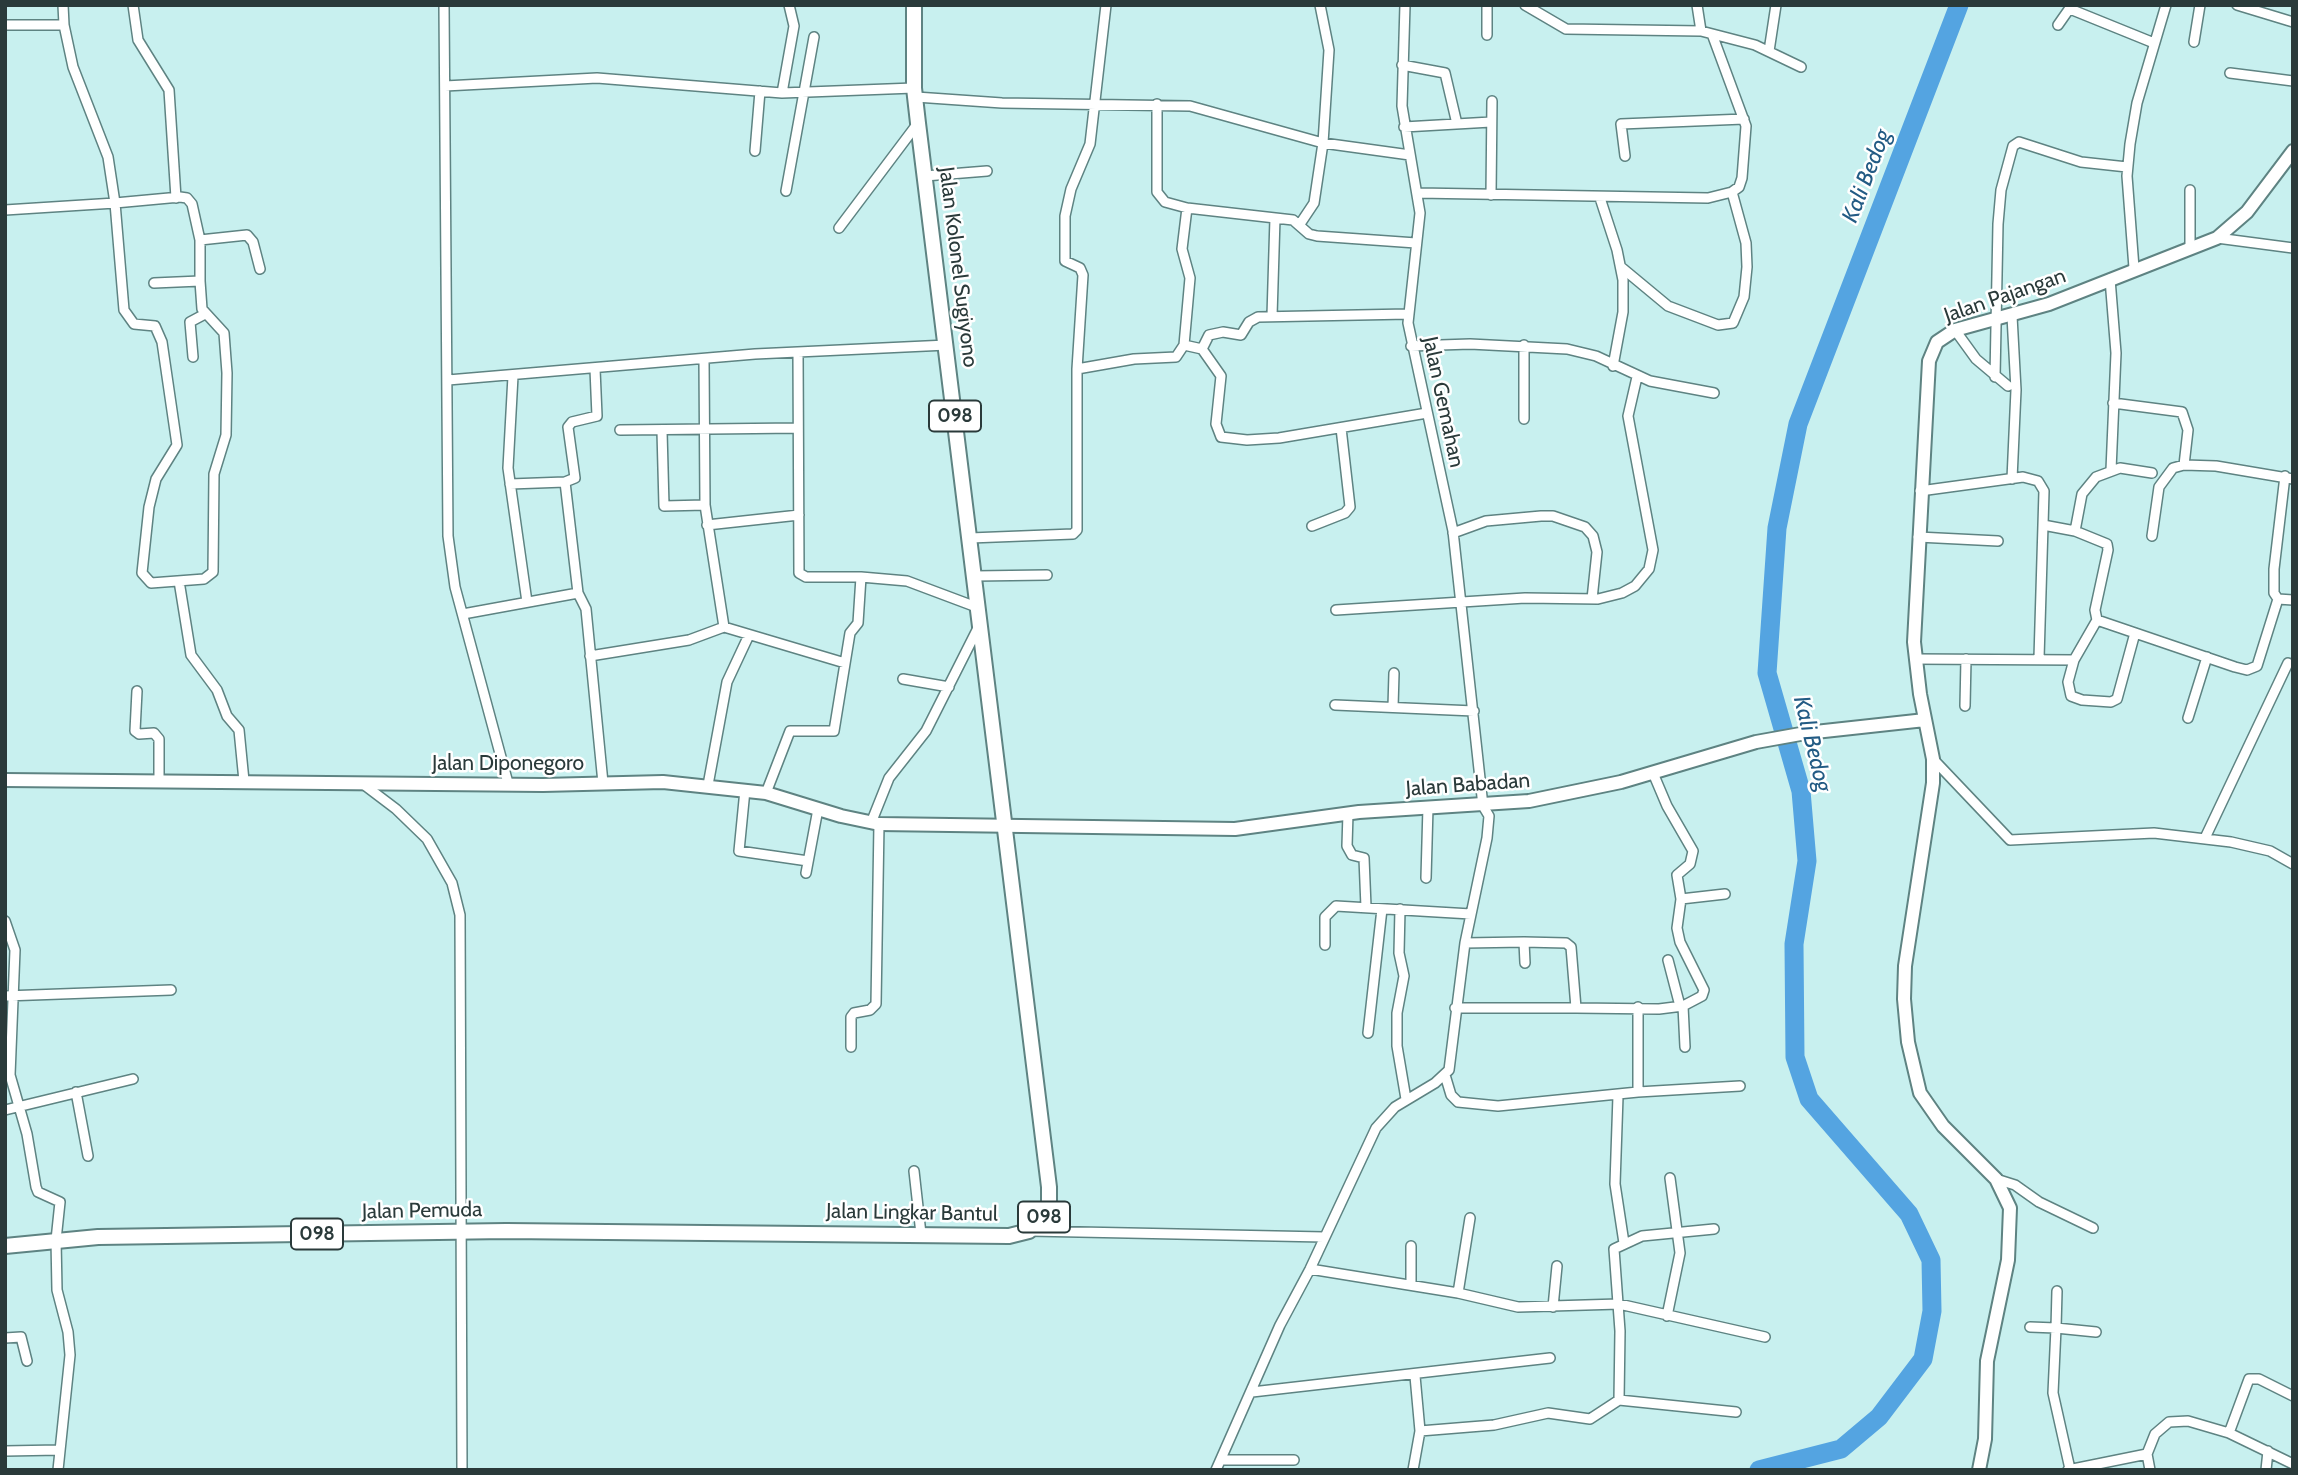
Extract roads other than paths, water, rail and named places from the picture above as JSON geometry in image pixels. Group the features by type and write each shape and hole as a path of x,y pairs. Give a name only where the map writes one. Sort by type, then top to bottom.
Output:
{"main road":[{"name":"Jalan Kolonel Sugiyono","path":"914,5 918,123 1006,825"},
{"name":"Jalan Pajangan","path":"1996,1179 1942,1126 1925,1103 1917,1084 1908,1042 1904,999 1905,966 1927,833 1933,759 1915,659 1920,491 1929,361 1937,342 1955,330 2012,316 2217,237 2240,220 2293,151"},
{"name":"Jalan Babadan","path":"1006,825 1235,829 1349,813 1483,806 1552,797 1653,773 1756,741 1925,720"},
{"name":"Jalan Diponegoro","path":"5,780 663,782 766,793 875,824 1006,825"},
{"name":"098","path":"1006,825 1049,1187 1046,1215"},
{"path":"1979,1470 1985,1439 1987,1361 2005,1286 2011,1232 2008,1199 1996,1179"},
{"name":"Jalan Lingkar Bantul","path":"630,1231 1000,1236 1029,1231 1046,1215"},
{"name":"Jalan Pemuda","path":"5,1246 56,1240 630,1231"}],"street":[{"path":"5,210 115,203 176,198 187,198 192,204 200,240 200,281 205,314 224,333 227,373 226,435 214,474 214,567 208,578 151,583 143,575 145,536 153,490 177,445 162,342 155,326 134,324 124,310 115,203 108,158 73,66 63,5"},
{"path":"133,5 138,40 169,90 176,198"},
{"path":"444,5 448,536 463,614 508,783"},
{"path":"782,93 794,26 789,5"},
{"path":"970,538 1076,532 1077,369 1083,275 1081,269 1065,261 1065,216 1071,189 1090,144 1106,5"},
{"path":"1300,224 1314,203 1323,143 1329,51 1320,5"},
{"name":"Jalan Gemahan","path":"1405,5 1402,65 1404,127 1418,193 1416,243 1408,314 1411,346 1453,533 1463,603 1483,806 1489,817 1465,943 1450,1065 1445,1075"},
{"path":"1487,5 1487,35"},
{"path":"1525,5 1557,26 1578,31 1701,31 1769,51 1801,67"},
{"path":"1697,5 1701,31"},
{"path":"1769,51 1776,5"},
{"path":"2134,268 2127,167 2137,103 2166,5"},
{"path":"2194,42 2200,5"},
{"path":"2237,5 2293,22"},
{"path":"2059,25 2071,7 2154,43"},
{"path":"5,25 64,24"},
{"path":"1418,193 1708,198 1732,192 1742,178 1746,140 1744,119 1712,34"},
{"path":"786,191 814,37"},
{"path":"1402,65 1445,73 1457,124"},
{"path":"2230,73 2293,80"},
{"path":"445,86 600,78 782,93 915,92 1094,104 1190,106 1323,143 1369,152 1410,155"},
{"path":"755,151 760,91"},
{"path":"1491,195 1492,101"},
{"path":"1157,104 1157,192 1165,202 1186,208 1293,220 1306,232 1317,236 1416,243"},
{"path":"1625,156 1620,124 1744,119"},
{"path":"1404,127 1491,122"},
{"path":"839,228 918,123"},
{"path":"1995,377 1998,213 2012,146 2019,142 2081,162 2127,167"},
{"path":"925,176 987,171"},
{"path":"2190,190 2190,248"},
{"path":"1621,267 1668,306 1718,325 1733,323 1744,297 1748,267 1744,233 1732,192"},
{"path":"1601,198 1621,267 1623,312 1613,366"},
{"path":"1077,369 1134,359 1176,357 1184,345 1190,278 1182,249 1186,208"},
{"path":"1272,316 1275,218"},
{"path":"200,240 247,235 253,242 260,269"},
{"path":"2217,237 2293,248"},
{"path":"2110,279 2116,353 2111,470"},
{"path":"154,283 200,281"},
{"path":"193,357 190,322 205,314"},
{"path":"1202,349 1209,335 1223,332 1241,335 1249,322 1272,316 1408,314"},
{"path":"2011,479 2016,390 2012,316"},
{"path":"1955,330 1968,351 2008,386"},
{"path":"1596,356 1618,344"},
{"path":"448,380 798,352 947,345"},
{"path":"1184,345 1202,349 1221,376 1216,424 1221,437 1262,440 1427,412"},
{"path":"1411,346 1524,345 1567,349 1596,356 1637,377 1667,386 1714,393"},
{"path":"1524,345 1524,419"},
{"path":"798,352 802,576 860,577 913,582 980,615 949,687 926,731 889,778 875,824 876,1004 870,1010 854,1013 851,1017 851,1047"},
{"path":"704,359 705,505 724,627"},
{"path":"510,484 565,482 576,476 569,424 597,416 595,369"},
{"path":"513,376 508,453 527,602"},
{"path":"1336,610 1525,598 1592,599 1629,590 1642,579 1651,562 1649,520 1628,416 1637,377"},
{"path":"2113,402 2182,412 2188,430 2184,465"},
{"path":"620,430 798,428"},
{"path":"1312,526 1345,513 1350,508 1341,428"},
{"path":"662,431 664,506 705,505"},
{"path":"2152,536 2159,487 2165,475 2184,465 2216,466 2289,477 2274,569 2274,593 2278,599"},
{"path":"2075,531 2082,494 2095,477 2120,468 2152,473"},
{"path":"1920,491 2030,478 2042,485 2039,658"},
{"path":"565,482 578,593 586,604 603,783"},
{"path":"707,525 799,514"},
{"path":"1453,533 1486,521 1541,516 1553,516 1585,527 1593,537 1597,552 1592,599"},
{"path":"2043,525 2103,540 2108,546 2095,610 2097,620"},
{"path":"1918,537 1998,541"},
{"path":"975,576 1047,575"},
{"path":"766,793 790,731 835,731 850,633 858,622 860,577"},
{"path":"179,581 191,654 217,690 227,716 239,730 244,781"},
{"path":"463,614 578,593"},
{"path":"2278,599 2293,600"},
{"path":"2097,620 2248,670 2257,666 2278,599"},
{"path":"2097,620 2088,631 2074,660 2068,685 2071,696 2082,700 2116,700 2135,633"},
{"path":"590,656 689,640 724,627 845,663"},
{"path":"708,785 727,682 749,635"},
{"path":"2188,718 2207,657"},
{"path":"1915,659 2074,660"},
{"path":"1965,706 1966,659"},
{"path":"2205,838 2288,663"},
{"path":"1393,708 1394,673"},
{"path":"903,679 949,687"},
{"path":"137,691 135,731 139,734 154,733 159,739 159,780"},
{"path":"1335,705 1474,712"},
{"path":"1933,759 2010,840 2154,833 2205,838 2270,851 2293,864"},
{"path":"1455,1008 1682,1006 1702,996 1704,990 1679,942 1677,912 1681,899 1677,876 1690,864 1693,851 1667,806 1653,773"},
{"path":"360,782 396,809 427,839 452,883 460,915 462,1470"},
{"path":"745,790 739,851 808,861"},
{"path":"1426,878 1428,807"},
{"path":"806,873 818,809"},
{"path":"1349,813 1347,846 1352,855 1364,858 1366,907"},
{"path":"1681,899 1725,894"},
{"path":"1325,945 1325,917 1328,911 1338,906 1471,915"},
{"path":"1368,1033 1382,909"},
{"path":"1400,909 1399,953 1404,976 1397,1013 1397,1046 1406,1099"},
{"path":"5,921 15,950 8,995 10,1075 20,1106 36,1187 38,1192 60,1202 56,1240 57,1290 68,1332 70,1355 58,1470"},
{"path":"1524,942 1525,963"},
{"path":"1465,943 1566,943 1571,947 1576,1008"},
{"path":"1668,960 1682,1006 1685,1047"},
{"path":"8,995 171,990"},
{"path":"1638,1007 1639,1092"},
{"path":"1216,1470 1280,1325 1310,1269 1376,1128 1406,1099 1445,1075 1451,1095 1458,1101 1498,1106 1639,1092 1740,1086"},
{"path":"5,1110 133,1079"},
{"path":"76,1092 88,1156"},
{"path":"1618,1096 1615,1184 1624,1243"},
{"path":"914,1171 921,1234"},
{"path":"1667,1317 1679,1262 1678,1232 1670,1178"},
{"path":"1996,1179 2015,1185 2039,1202 2094,1228"},
{"path":"1046,1215 1069,1232"},
{"path":"1458,1293 1470,1218"},
{"path":"1619,1400 1619,1304 1613,1253 1617,1246 1642,1237 1714,1229"},
{"path":"1029,1231 1324,1237"},
{"path":"1411,1246 1411,1285"},
{"path":"1553,1307 1557,1266"},
{"path":"1310,1269 1458,1293 1518,1307 1619,1304 1765,1337"},
{"path":"2057,1291 2053,1393 2069,1470 2147,1454"},
{"path":"2030,1327 2096,1332"},
{"path":"5,1338 21,1337 27,1361"},
{"path":"1252,1392 1550,1359"},
{"path":"1413,1470 1420,1431 1415,1376"},
{"path":"2229,1433 2249,1379 2259,1379 2293,1396"},
{"path":"1420,1431 1494,1425 1548,1413 1590,1419 1619,1400 1735,1412"},
{"path":"2150,1470 2147,1454 2155,1434 2169,1422 2188,1421 2229,1433 2293,1464"},
{"path":"5,1451 59,1450"},
{"path":"2266,1470 2268,1451"},
{"path":"1222,1460 1294,1460"}],"waterway":[{"name":"Kali Bedog","path":"1759,1470 1841,1449 1879,1417 1923,1359 1932,1311 1931,1260 1909,1214 1809,1099 1795,1057 1794,944 1807,861 1801,791 1767,673 1777,528 1798,424 1959,5"}]}
